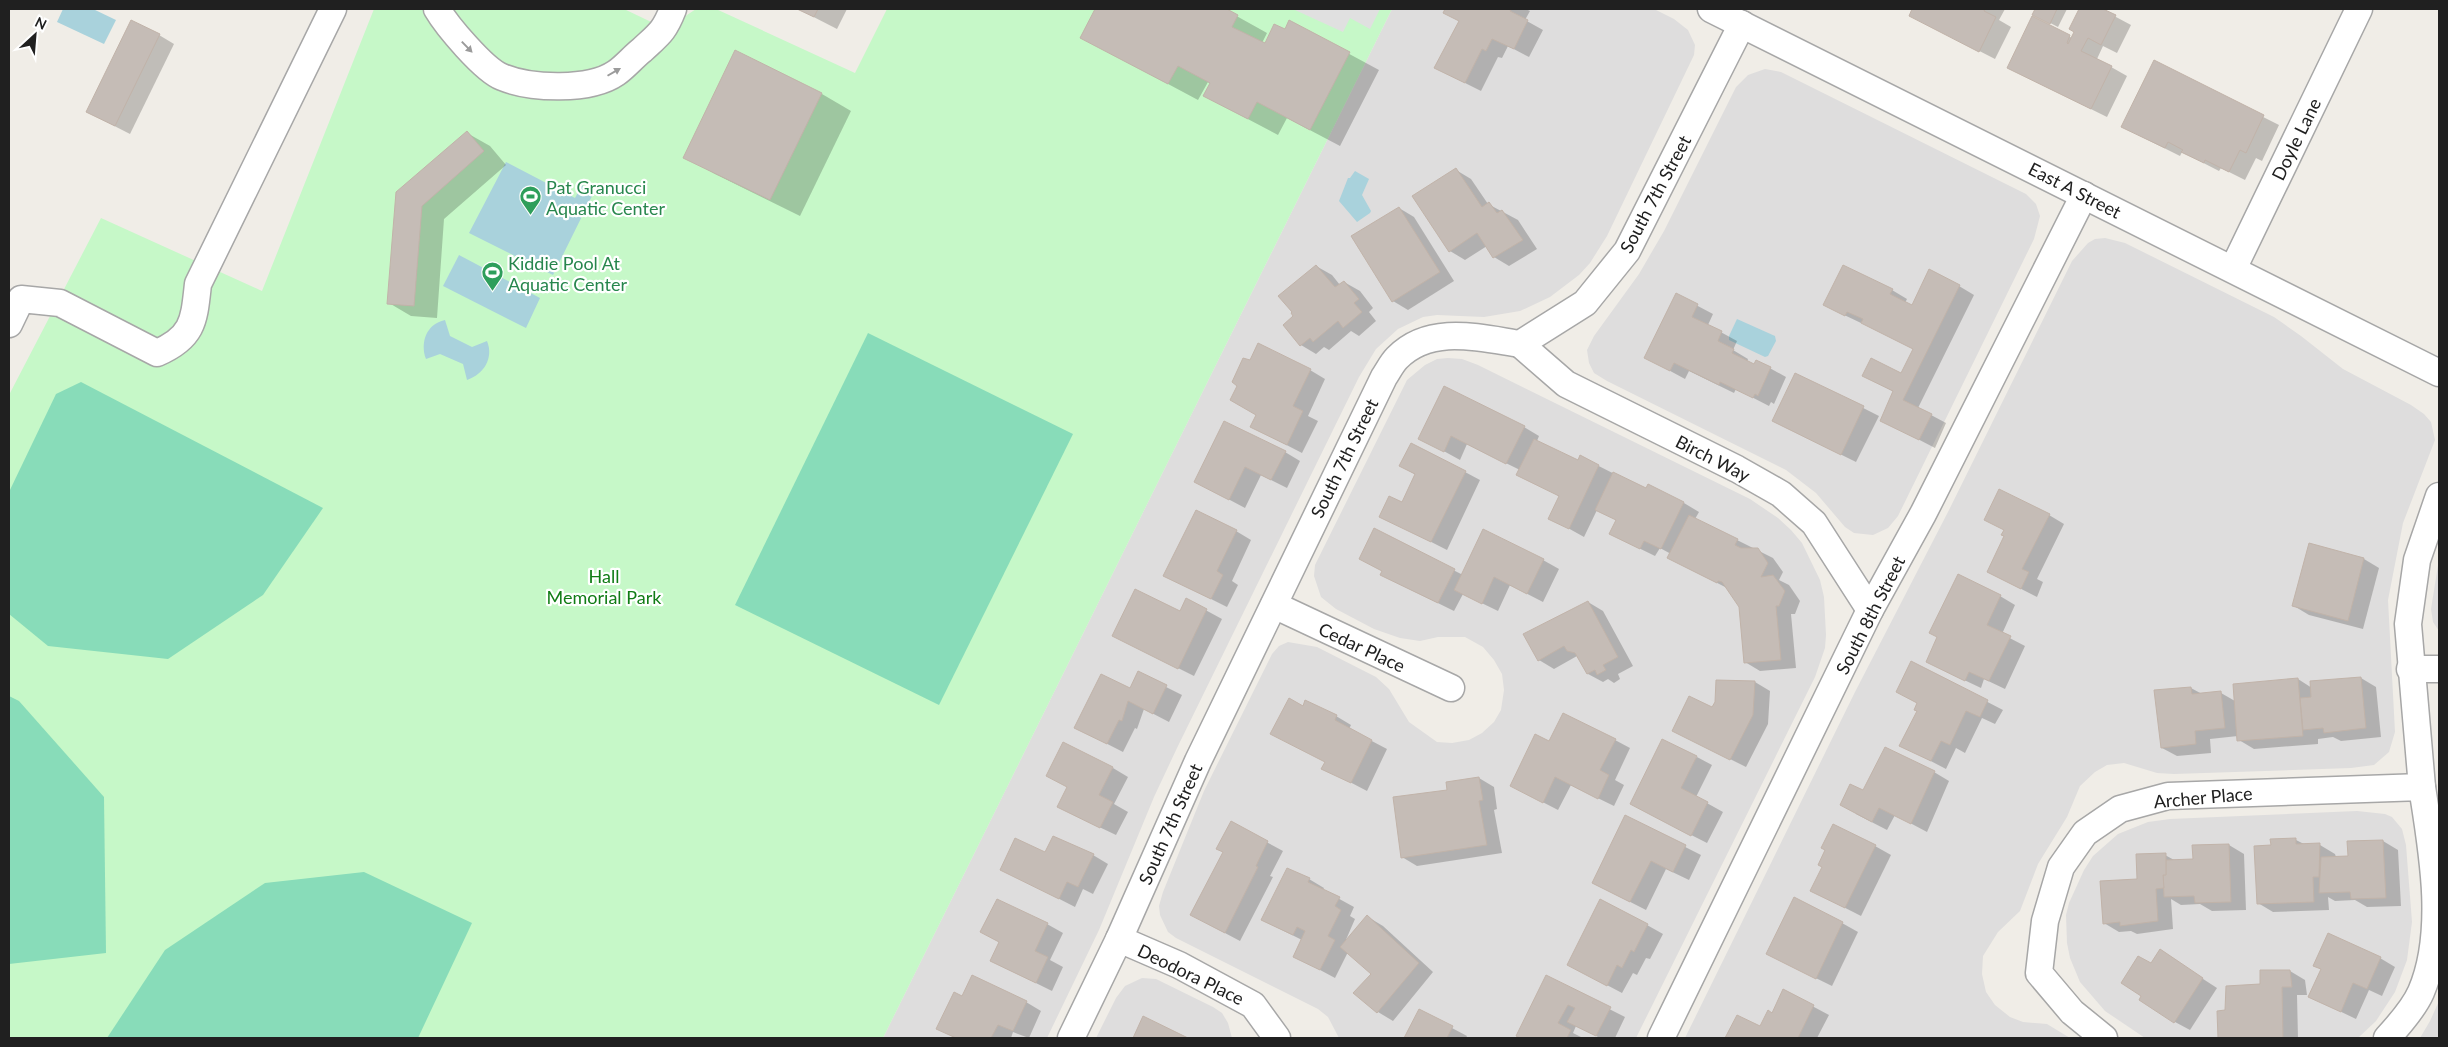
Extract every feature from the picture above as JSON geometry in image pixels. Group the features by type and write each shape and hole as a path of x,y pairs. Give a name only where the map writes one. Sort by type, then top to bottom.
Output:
{"street":[{"path":"9,324 21,299 60,303 158,353 175,345 194,321 198,284 333,9"},
{"path":"437,9 444,21 468,48 500,77 525,84 556,86 584,84 616,74 666,29 673,9"},
{"name":"East A Street","path":"1711,9 2439,373"},
{"name":"Doyle Lane","path":"2233,269 2359,9"},
{"name":"South 7th Street","path":"1071,1038 1119,939 1198,761 1375,395 1397,358 1415,344 1434,337 1462,335 1520,344 1585,303 1627,251 1742,24"},
{"name":"South 8th Street","path":"1661,1038 1870,610 1923,514 2084,195"},
{"name":"Birch Way","path":"1520,344 1566,384 1737,468 1781,494 1814,523 1870,610"},
{"path":"2387,1038 2421,993 2434,952 2434,891 2410,669 2408,624 2417,560 2439,496"},
{"name":"Cedar Place","path":"1274,605 1451,688"},
{"path":"2410,669 2439,669"},
{"name":"Archer Place","path":"2104,1038 2072,1012 2039,973 2045,921 2060,867 2085,833 2120,809 2168,796 2422,787"},
{"name":"Deodora Place","path":"1119,939 1179,965 1254,1005 1277,1038"}],"shaded area":[{"path":"1380,9 1370,29 1350,18 1343,32 1295,10"},
{"path":"1392,9 1654,9 1674,19 1688,30 1695,45 1694,55 1607,236 1590,263 1579,275 1550,297 1520,311 1484,317 1437,315 1423,317 1398,329 1376,349 1359,377 1177,748 1154,797 1099,930 1047,1038 883,1038"},
{"path":"1765,69 1781,72 2026,194 2036,204 2040,216 2034,239 1898,516 1888,528 1873,535 1854,533 1845,527 1816,493 1786,470 1607,381 1594,373 1589,363 1587,350 1594,336 1639,274 1664,231 1736,87 1748,75"},
{"path":"2105,238 2125,243 2274,317 2343,369 2411,405 2424,414 2431,422 2435,440 2403,523 2388,600 2395,732 2389,752 2374,765 2351,768 2174,774 2157,773 2124,763 2107,765 2095,772 2080,786 2067,817 2038,864 2020,911 1998,932 1983,956 1982,974 1986,992 1995,1005 2010,1017 2023,1022 2047,1024 2070,1038 1685,1038 1855,692 1949,510 2072,261 2088,243 2095,239"},
{"path":"1437,359 1462,359 1478,365 1750,499 1778,518 1791,530 1802,543 1820,580 1824,597 1826,635 1825,648 1815,677 1636,1038 1339,1038 1328,1017 1318,1009 1176,938 1168,932 1160,915 1159,906 1163,892 1204,791 1272,654 1279,646 1288,642 1317,647 1376,677 1389,689 1409,722 1437,742 1452,743 1469,740 1482,733 1494,722 1501,710 1504,690 1502,674 1494,660 1483,647 1465,637 1438,637 1420,641 1400,638 1374,629 1336,609 1321,597 1314,576 1315,565 1407,380 1425,365"},
{"path":"2439,559 2439,631 2433,622 2431,609"},
{"path":"2357,811 2385,814 2392,817 2402,829 2406,845 2412,922 2407,960 2395,992 2376,1021 2358,1038 2145,1038 2105,1011 2080,982 2070,958 2067,943 2066,915 2069,903 2084,870 2093,856 2118,834 2148,822 2170,819"},
{"path":"1142,978 1156,979 1222,1013 1228,1023 1232,1038 1096,1038 1116,998 1125,986"},
{"path":"2439,1001 2439,1038 2420,1038 2430,1021"}],"green space":[{"name":"Hall Memorial Park","path":"374,9 624,9 666,29 696,9 716,9 855,73 887,9 1392,9 883,1038 9,1038 9,395 101,218 262,291"},
{"path":"868,333 1073,434 939,705 735,605"},
{"path":"81,382 323,508 263,595 168,659 48,646 9,614 9,492 56,394"},
{"path":"9,696 19,701 104,797 106,953 9,964"},
{"path":"364,872 472,923 418,1038 107,1038 165,950 265,883"}],"water":[{"path":"63,9 93,9 116,20 104,44 57,22"},
{"name":"Pat Granucci Aquatic Center","path":"506,162 575,198 582,185 594,192 553,275 469,233"},
{"path":"1355,171 1369,179 1362,195 1371,211 1357,222 1339,201 1348,178"},
{"name":"Kiddie Pool At Aquatic Center","path":"459,255 540,298 526,328 443,286"},
{"path":"1737,319 1775,336 1776,341 1768,356 1765,357 1729,340"},
{"path":"445,320 450,336 472,347 487,341 489,353 486,365 478,374 467,380 463,364 440,354 426,359 424,341 426,335 438,322"}],"building":[{"path":"797,9 818,9 814,17"},
{"path":"1095,9 1227,9 1238,15 1232,27 1265,43 1274,24 1285,29 1289,20 1350,52 1310,130 1257,102 1248,119 1203,96 1210,83 1178,66 1168,84 1080,38"},
{"path":"1445,9 1511,9 1510,11 1528,20 1514,49 1492,39 1486,51 1482,49 1465,83 1434,68 1459,21 1443,13"},
{"path":"1912,9 1985,9 1984,11 1996,17 1979,52 1909,16"},
{"path":"2035,9 2057,9 2050,24 2032,15"},
{"path":"2079,9 2103,9 2116,15 2101,45 2088,38 2081,51 2112,66 2091,109 2007,68 2032,16 2070,35 2068,44 2074,32 2069,29"},
{"path":"131,20 160,34 115,126 86,112"},
{"path":"735,50 822,93 770,200 683,158"},
{"path":"2154,60 2264,115 2246,153 2240,150 2229,172 2205,160 2204,163 2181,152 2183,150 2168,142 2165,148 2121,127"},
{"path":"467,131 484,151 422,206 414,306 387,304 396,192"},
{"path":"1456,168 1482,207 1489,202 1497,213 1502,210 1523,240 1493,258 1477,233 1449,252 1412,196"},
{"path":"1399,207 1440,272 1392,302 1351,236"},
{"path":"1316,265 1335,287 1344,281 1359,299 1354,303 1362,312 1343,328 1338,321 1313,342 1310,338 1300,346 1283,325 1293,316 1292,312 1278,296"},
{"path":"1843,265 1893,289 1890,294 1912,305 1929,269 1960,285 1903,400 1932,414 1919,440 1880,421 1893,391 1862,376 1871,358 1901,373 1913,349 1861,323 1863,319 1847,312 1845,316 1823,305"},
{"path":"1676,293 1698,304 1692,317 1722,331 1718,341 1734,349 1732,353 1754,364 1756,360 1771,367 1758,396 1755,394 1753,398 1720,382 1719,385 1674,363 1670,371 1644,358"},
{"path":"1258,343 1311,369 1293,406 1303,411 1287,445 1250,427 1256,415 1230,400 1237,386 1232,382 1243,358 1250,360"},
{"path":"1795,373 1864,406 1841,455 1772,421"},
{"path":"1444,386 1525,426 1506,464 1451,436 1444,452 1418,439"},
{"path":"1224,421 1286,451 1271,480 1245,467 1229,500 1194,482"},
{"path":"1534,439 1578,460 1580,455 1599,465 1569,529 1548,519 1559,496 1516,475"},
{"path":"1411,443 1466,471 1431,542 1379,517 1389,496 1402,502 1415,474 1399,466"},
{"path":"1613,472 1646,488 1648,484 1684,502 1661,549 1644,541 1640,549 1609,534 1616,520 1595,510"},
{"path":"1999,489 2050,514 2022,569 2029,572 2021,589 1987,572 2004,536 2001,535 2004,530 1984,520"},
{"path":"1196,510 1237,530 1217,571 1223,575 1211,599 1163,576"},
{"path":"1689,515 1738,539 1735,545 1741,548 1758,548 1768,563 1761,577 1773,575 1785,591 1779,606 1776,606 1781,660 1744,663 1739,607 1722,582 1718,581 1717,583 1667,558"},
{"path":"1374,528 1455,569 1438,603 1380,575 1382,571 1359,559"},
{"path":"1483,529 1544,559 1527,594 1494,577 1482,604 1454,590"},
{"path":"2309,543 2364,558 2348,621 2292,606"},
{"path":"1958,574 2001,595 1987,625 2011,636 1989,681 1969,672 1965,681 1926,662 1937,637 1929,633"},
{"path":"1135,589 1180,611 1186,598 1207,609 1178,669 1112,636"},
{"path":"1588,601 1618,657 1603,665 1606,670 1597,675 1595,670 1587,674 1575,653 1567,651 1564,646 1538,661 1523,634"},
{"path":"1911,661 1988,700 1980,717 1966,711 1950,745 1941,741 1931,761 1899,746 1917,711 1914,710 1917,703 1896,692"},
{"path":"1138,671 1167,685 1153,714 1128,701 1122,721 1119,720 1107,744 1074,728 1101,674 1130,688"},
{"path":"2361,677 2366,728 2324,733 2323,728 2303,730 2300,698 2311,697 2310,681"},
{"path":"2298,678 2303,736 2237,741 2233,684"},
{"path":"1716,680 1755,681 1753,715 1730,760 1672,731 1689,696 1712,707 1715,702"},
{"path":"2191,687 2192,694 2221,691 2225,728 2195,731 2196,744 2161,748 2154,690"},
{"path":"1289,698 1303,706 1305,700 1337,715 1335,720 1372,740 1351,783 1321,769 1325,762 1270,734"},
{"path":"1563,713 1616,739 1600,770 1609,775 1598,799 1555,777 1543,803 1510,786 1535,734 1549,741"},
{"path":"1662,739 1697,756 1681,788 1708,802 1691,836 1630,804"},
{"path":"1063,742 1113,767 1099,795 1113,802 1100,828 1057,807 1067,787 1046,776"},
{"path":"1885,747 1935,771 1911,824 1879,808 1872,822 1840,805 1850,784 1863,790"},
{"path":"1479,777 1483,800 1479,801 1487,845 1401,858 1393,797 1447,790 1446,782"},
{"path":"1625,815 1686,845 1673,872 1651,861 1630,902 1592,883"},
{"path":"1231,821 1268,841 1256,866 1258,867 1225,933 1190,915 1223,852 1216,849"},
{"path":"1833,824 1876,845 1845,908 1810,891 1822,867 1818,865 1825,850 1821,848"},
{"path":"1053,836 1094,854 1078,887 1067,882 1059,899 1000,870 1015,838 1045,852"},
{"path":"2296,838 2296,844 2320,843 2319,877 2313,877 2314,902 2257,904 2254,846 2271,845 2270,839"},
{"path":"2383,840 2386,898 2351,899 2350,892 2319,893 2321,857 2348,856 2347,841"},
{"path":"2229,844 2231,902 2195,903 2194,896 2164,897 2163,875 2166,875 2166,860 2193,859 2192,845"},
{"path":"2166,853 2166,875 2163,875 2164,888 2156,889 2158,921 2120,926 2120,922 2103,924 2100,881 2137,879 2136,854"},
{"path":"1287,868 1310,878 1308,882 1340,897 1335,906 1341,910 1328,936 1335,940 1320,970 1293,957 1305,931 1297,927 1293,935 1261,920"},
{"path":"1794,897 1843,922 1816,979 1766,954"},
{"path":"997,899 1048,923 1035,951 1048,957 1036,983 990,961 999,942 980,932"},
{"path":"1600,899 1648,924 1634,952 1631,950 1622,968 1617,965 1607,986 1567,965"},
{"path":"1367,915 1419,963 1377,1013 1353,993 1371,974 1340,947"},
{"path":"2328,933 2381,957 2367,989 2353,983 2341,1012 2308,997 2321,969 2313,966"},
{"path":"2160,949 2203,978 2174,1023 2139,1000 2141,996 2121,983 2138,956 2151,963"},
{"path":"2260,970 2290,970 2292,987 2282,987 2283,1038 2218,1038 2217,1011 2225,1010 2226,986 2260,984"},
{"path":"972,975 1027,1001 1013,1031 998,1025 991,1038 956,1038 936,1029 954,992 962,996"},
{"path":"1546,975 1611,1007 1596,1036 1567,1022 1575,1008 1568,1005 1558,1023 1571,1030 1567,1038 1520,1038 1516,1036"},
{"path":"1783,989 1814,1005 1798,1038 1725,1038 1737,1015 1760,1026 1768,1010 1772,1013"},
{"path":"1419,1009 1453,1026 1447,1038 1404,1038"},
{"path":"1143,1016 1188,1038 1133,1038"}],"place":[{"name":"Pat Granucci Aquatic Center","path":"530,216"},
{"name":"Kiddie Pool At Aquatic Center","path":"492,292"}]}
